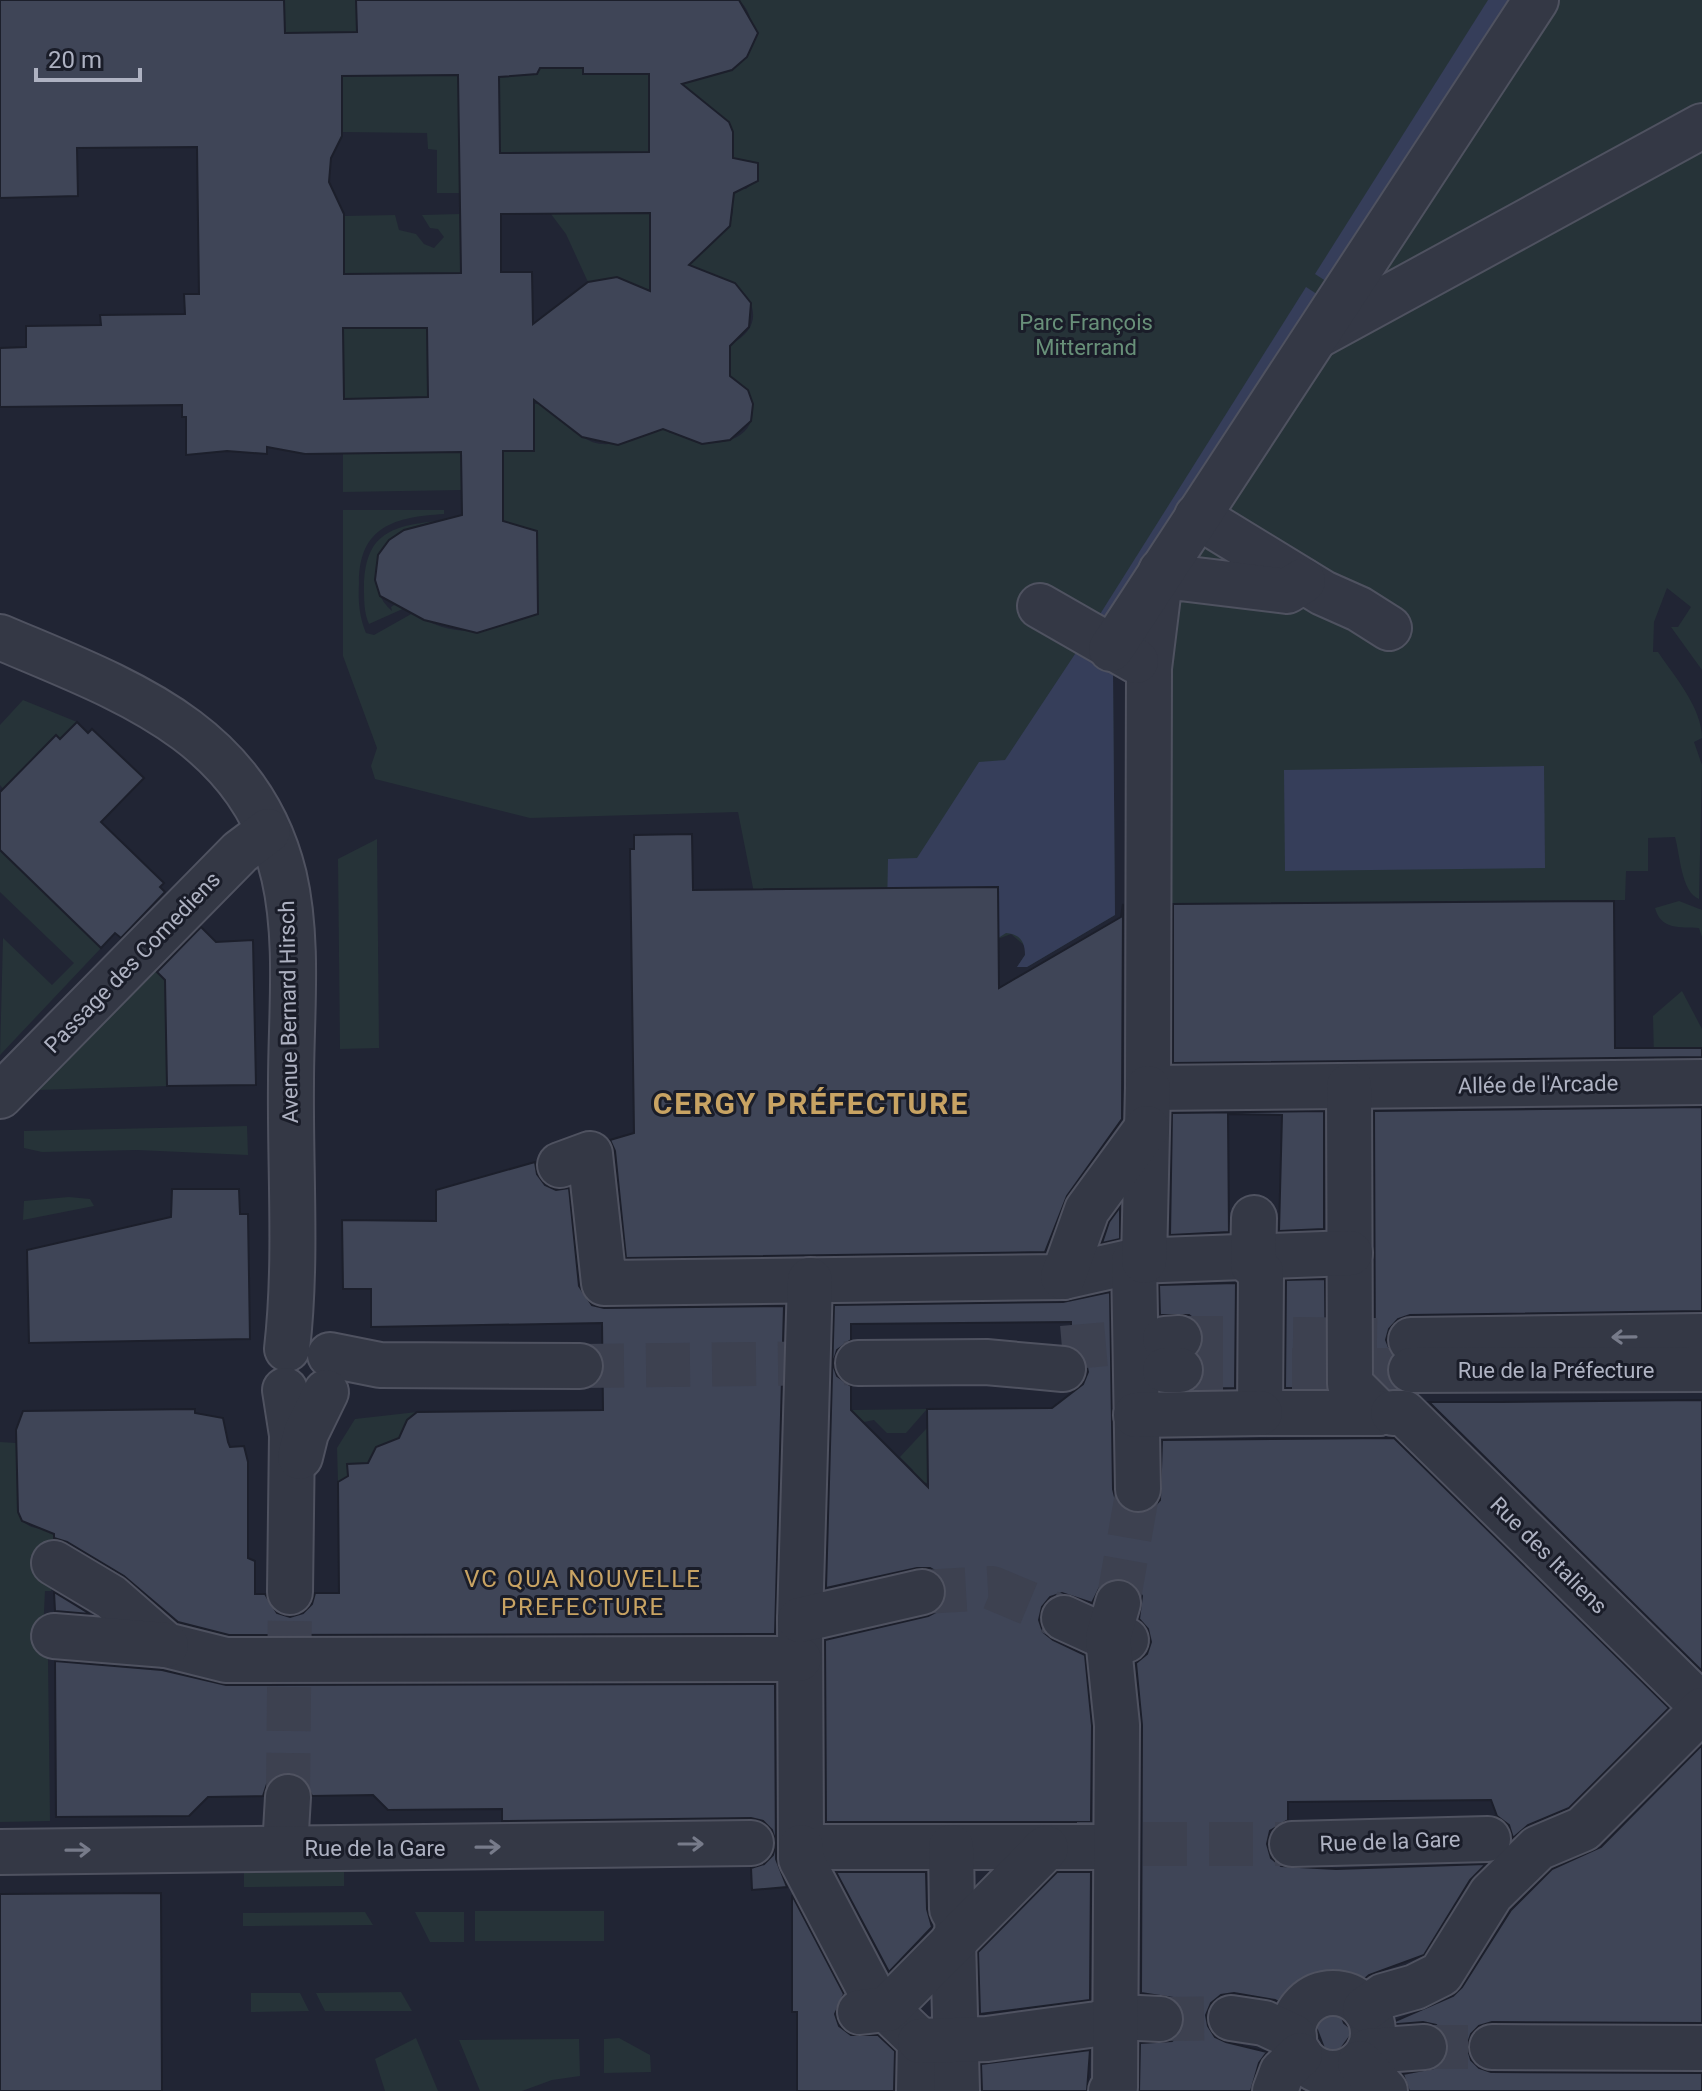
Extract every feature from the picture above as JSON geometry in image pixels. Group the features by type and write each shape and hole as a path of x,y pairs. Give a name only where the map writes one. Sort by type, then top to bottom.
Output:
{"street":[{"path":"1138,1489 1139,1261 1148,1108 1130,658 1161,571 1536,0"},
{"path":"1598,183 1702,109"},
{"path":"1314,338 1702,126"},
{"path":"1197,516 1303,581 1389,628"},
{"path":"1161,571 1180,578 1287,591 1303,581"},
{"path":"1040,606 1130,658"},
{"name":"Avenue Bernard Hirsch","path":"0,637 116,687 196,736 243,785 268,831 284,878 290,931 291,1249 313,1370"},
{"name":"Passage des Comediens","path":"0,1096 240,852 268,831"},
{"name":"Allée de l'Arcade","path":"1148,1108 1362,1086 1702,1082"},
{"path":"1136,1415 1379,1413 1350,1384 1350,1253 1362,1086"},
{"path":"1063,1277 1087,1210 1148,1108"},
{"path":"560,1165 590,1154 604,1283 1063,1277 1254,1237 1350,1253"},
{"path":"1254,1237 1253,1265 1261,1272 1260,1413"},
{"path":"810,1280 799,1639 801,1859 873,1996 872,2011"},
{"name":"Rue de la Préfecture","path":"1702,1336 1411,1355 1702,1369"},
{"path":"858,1363 1062,1358"},
{"path":"290,1592 293,1515 313,1370 380,1365 580,1366"},
{"name":"Rue des Italiens","path":"1393,1413 1404,1413 1702,1708"},
{"path":"54,1563 111,1597 166,1645"},
{"path":"54,1636 166,1645 226,1660 799,1639 922,1592"},
{"path":"1064,1618 1117,1627 1117,1725 1105,1823 1117,2017 1115,2087 1111,2091"},
{"path":"1370,2054 1383,1996 1441,1974 1491,1894 1538,1848 1583,1829 1702,1708"},
{"path":"285,1848 288,1797"},
{"path":"872,2011 956,1939 1046,1848 1105,1823"},
{"name":"Rue de la Gare","path":"1292,1844 1488,1839"},
{"name":"Rue de la Gare","path":"0,1852 751,1843"},
{"path":"801,1847 1046,1848"},
{"path":"919,2091 938,2040 956,1939 951,1847"},
{"path":"1272,2033 1319,1996 1346,1995 1370,2054"},
{"path":"872,2011 938,2040 1097,2024 1117,2017 1160,2019"},
{"path":"1272,2033 1309,2065 1326,2073 1344,2072 1370,2054 1424,2047"},
{"path":"1272,2033 1282,2072 1275,2091"},
{"path":"938,2040 957,2091"},
{"path":"1492,2047 1694,2048"}],"green space":[{"path":"284,0 356,0 357,32 285,33"},
{"name":"Parc François Mitterrand","path":"739,0 1702,0 1702,670 1671,627 1678,627 1691,607 1667,588 1654,622 1653,652 1658,652 1686,693 1701,727 1702,738 1694,742 1702,765 1699,899 1688,889 1675,837 1648,838 1648,871 1626,871 1625,900 1167,904 1163,688 1113,669 1115,915 1027,967 1017,967 1025,955 1025,946 1011,934 995,940 757,908 738,812 530,818 375,779 371,766 377,748 343,656 343,510 444,510 444,514 410,518 383,528 365,549 359,596 366,633 374,635 413,613 446,628 490,628 538,614 537,531 503,521 503,451 534,451 534,404 566,404 582,436 606,444 636,438 668,425 669,433 710,443 730,440 748,427 752,418 750,399 746,390 730,376 730,344 744,335 752,324 753,312 749,300 730,282 716,277 700,276 665,288 730,226 733,211 726,186 746,189 758,178 751,161 741,160 733,166 733,132 729,122 663,73 717,72 738,63 745,54 751,28 749,13"},
{"path":"583,68 583,75 649,73 649,152 500,153 499,77 537,74 540,69"},
{"path":"458,75 460,193 437,193 437,150 428,149 427,133 342,132 342,76"},
{"path":"649,213 650,289 647,290 617,277 588,282 566,234 551,214"},
{"path":"460,214 461,273 344,274 344,216 395,215 399,230 416,234 424,244 434,248 444,237 438,229 430,228 422,215"},
{"path":"343,328 427,328 428,397 344,399"},
{"path":"461,452 462,490 343,492 343,453"},
{"path":"437,521 403,531 383,549 376,570 379,592 392,611 391,607 402,600 407,607 369,624 365,611 365,569 375,545 393,530"},
{"path":"23,700 77,722 60,739 55,735 5,791 0,785 0,725"},
{"path":"377,839 379,1048 340,1049 338,859"},
{"path":"0,850 101,948 0,1055 3,938 52,985 74,963 0,892"},
{"path":"1679,901 1702,910 1702,937 1699,928 1672,926 1658,915 1655,908"},
{"path":"154,969 165,980 167,1086 36,1090"},
{"path":"1682,991 1702,1029 1702,1058 1654,1059 1653,1016"},
{"path":"247,1126 248,1155 137,1150 42,1152 24,1148 24,1131"},
{"path":"69,1197 90,1199 94,1206 23,1220 24,1201"},
{"path":"927,1409 906,1433 887,1433 874,1420 864,1422 851,1410"},
{"path":"417,1412 407,1420 402,1442 388,1442 376,1447 372,1463 348,1464 348,1478 338,1482 337,1448 355,1419"},
{"path":"927,1428 927,1467 950,1489 915,1480 913,1470 900,1457"},
{"path":"0,1442 16,1443 18,1512 21,1518 32,1527 54,1529 54,1572 51,1572 51,1591 45,1591 43,1632 54,1653 48,1659 50,1821 0,1822"},
{"path":"1064,1811 1063,1825 866,1826 866,1812"},
{"path":"344,1862 344,1886 244,1887 244,1863"},
{"path":"475,1911 604,1911 604,1941 475,1941"},
{"path":"365,1912 373,1925 243,1926 243,1913"},
{"path":"415,1912 464,1912 464,1942 430,1942"},
{"path":"401,1992 412,2011 325,2011 316,1993"},
{"path":"251,1993 300,1993 309,2011 251,2012"},
{"path":"416,2038 438,2091 385,2091 375,2059"},
{"path":"619,2038 650,2055 651,2072 604,2073 604,2039"},
{"path":"579,2039 580,2076 552,2080 522,2091 480,2091 459,2040"}],"water":[{"path":"1488,0 1518,0 1332,285 1315,274"},
{"path":"1306,287 1323,298 1109,626 1097,619"},
{"path":"1079,648 1113,668 1115,915 1027,967 1017,967 1025,950 1015,935 1006,933 995,940 887,909 888,859 917,858 979,762 1005,760"},
{"path":"1544,766 1545,868 1285,871 1284,770"}],"building":[{"path":"0,0 284,0 285,33 357,32 356,0 739,0 758,33 747,57 732,70 682,84 729,122 733,132 733,158 758,163 758,181 734,193 730,226 689,265 735,283 751,303 749,327 730,346 730,376 748,390 753,404 751,421 730,440 702,444 663,429 618,445 582,437 534,400 534,451 503,451 503,521 537,531 538,614 477,633 424,620 380,596 375,580 378,555 389,540 404,530 462,515 461,452 305,454 267,447 267,454 227,451 186,455 186,417 182,417 182,405 0,407 0,348 26,347 26,326 101,325 100,315 185,314 184,294 199,294 197,147 77,148 78,196 0,198","holes":["540,68 583,68 583,74 649,74 649,152 500,153 499,77 537,74","458,75 461,273 344,274 344,214 329,182 331,158 342,136 342,76","650,213 650,291 617,277 588,282 533,324 532,272 501,272 501,214","343,328 427,328 428,397 344,399"]},
{"path":"77,722 88,733 92,729 144,778 101,822 164,883 160,887 165,892 121,938 115,933 101,948 0,850 0,792 56,735 60,739"},
{"path":"692,834 693,890 998,887 999,988 1121,917 1123,904 1122,1119 1067,1196 1045,1252 626,1258 615,1151 610,1140 634,1133 630,849 634,849 634,835"},
{"path":"1614,901 1615,1048 1702,1048 1702,1057 1173,1063 1173,904"},
{"path":"201,927 216,942 253,940 256,1085 167,1086 165,980 157,972"},
{"path":"1702,1107 1702,1311 1410,1315 1398,1319 1389,1329 1386,1340 1392,1355 1386,1371 1395,1388 1390,1389 1375,1374 1374,1111"},
{"path":"1324,1111 1324,1229 1279,1231 1282,1115 1228,1114 1229,1232 1170,1235 1172,1113"},
{"path":"535,1162 537,1174 545,1185 556,1190 569,1188 579,1286 592,1305 604,1308 784,1306 775,1634 229,1635 178,1622 124,1576 67,1542 54,1538 54,1534 22,1521 18,1512 16,1430 23,1411 195,1409 195,1413 223,1418 230,1447 244,1446 248,1462 248,1558 255,1561 255,1594 265,1594 277,1613 290,1617 303,1613 312,1604 315,1593 339,1593 338,1482 348,1476 347,1464 368,1463 376,1447 399,1438 407,1420 417,1412 603,1410 602,1323 371,1327 371,1289 343,1289 342,1220 436,1221 436,1190"},
{"path":"172,1189 239,1189 240,1214 248,1214 250,1339 29,1343 27,1250 171,1217"},
{"path":"1120,1207 1120,1239 1102,1243 1109,1222"},
{"path":"1325,1279 1326,1388 1285,1388 1286,1280"},
{"path":"1236,1283 1235,1388 1195,1389 1205,1371 1198,1353 1204,1335 1199,1323 1189,1315 1160,1315 1159,1285"},
{"path":"1110,1292 1113,1489 1116,1501 1125,1510 1138,1514 1150,1511 1160,1500 1162,1440 1394,1438 1669,1708 1569,1808 1528,1825 1513,1838 1509,1825 1497,1816 1491,1800 1288,1802 1288,1820 1270,1831 1267,1844 1271,1858 1281,1866 1336,1869 1486,1864 1470,1880 1424,1955 1369,1975 1343,1998 1340,2012 1344,2023 1354,2031 1337,2054 1335,2067 1351,2091 1302,2091 1324,2061 1324,2048 1314,2022 1275,2000 1234,1993 1221,1995 1211,2003 1206,2015 1215,2037 1267,2052 1259,2063 1251,2091 1139,2091 1140,2043 1172,2041 1181,2032 1185,2019 1182,2007 1173,1998 1141,1993 1142,1725 1136,1663 1147,1654 1151,1642 1148,1629 1139,1619 1142,1596 1135,1585 1126,1579 1113,1579 1101,1585 1092,1603 1062,1593 1050,1597 1042,1607 1039,1620 1043,1632 1053,1640 1085,1655 1092,1726 1091,1822 826,1822 825,1640 928,1616 938,1611 946,1600 946,1587 940,1574 930,1568 917,1568 826,1588 834,1305 1063,1302","holes":["1071,1322 1071,1346 1085,1358 1088,1372 1083,1384 1052,1408 927,1409 928,1487 851,1410 851,1386 837,1376 833,1364 837,1350 851,1340 851,1324"]},
{"path":"1702,1400 1702,1671 1429,1402 1500,1402"},
{"path":"54,1592 90,1614 55,1611"},
{"path":"55,1661 162,1670 226,1685 775,1684 776,1843 772,1830 763,1821 751,1818 502,1821 502,1809 388,1810 373,1795 312,1796 302,1777 290,1772 276,1775 267,1784 263,1796 208,1797 189,1816 56,1817"},
{"path":"1702,1745 1702,2023 1492,2022 1479,2026 1471,2034 1467,2046 1471,2060 1479,2068 1491,2072 1702,2073 1702,2091 1409,2091 1403,2074 1439,2067 1447,2057 1449,2044 1436,2025 1423,2022 1386,2025 1453,1996 1462,1987 1511,1910 1552,1869 1601,1847"},
{"path":"776,1843 776,1859 787,1887 752,1890 751,1868 764,1864 773,1855"},
{"path":"836,1872 926,1872 927,1909 932,1927 889,1972"},
{"path":"1057,1872 1091,1872 1090,2000 980,2014 978,1952"},
{"path":"161,1893 162,2091 0,2091 0,1894"},
{"path":"792,1895 844,1994 835,2014 839,2026 851,2035 878,2035 895,2051 894,2091 797,2091 797,2012 792,2012"},
{"path":"1090,2050 1087,2091 982,2091 981,2064"}],"tunnel":[{"path":"1179,1338 1223,1338"},
{"path":"1062,1348 1165,1339"},
{"path":"1293,1339 1377,1340"},
{"path":"580,1366 858,1363"},
{"path":"1180,1370 1223,1370"},
{"path":"1292,1370 1411,1370"},
{"path":"1118,1603 1138,1489"},
{"path":"922,1592 992,1588 1064,1618"},
{"path":"288,1797 290,1592"},
{"path":"1077,1844 1292,1844"},
{"path":"1160,2019 1231,2018"},
{"path":"1424,2047 1492,2047"}],"district":[{"name":"CERGY PRÉFECTURE","path":"811,1104"},
{"name":"VC QUA NOUVELLE PREFECTURE","path":"583,1593"}]}
